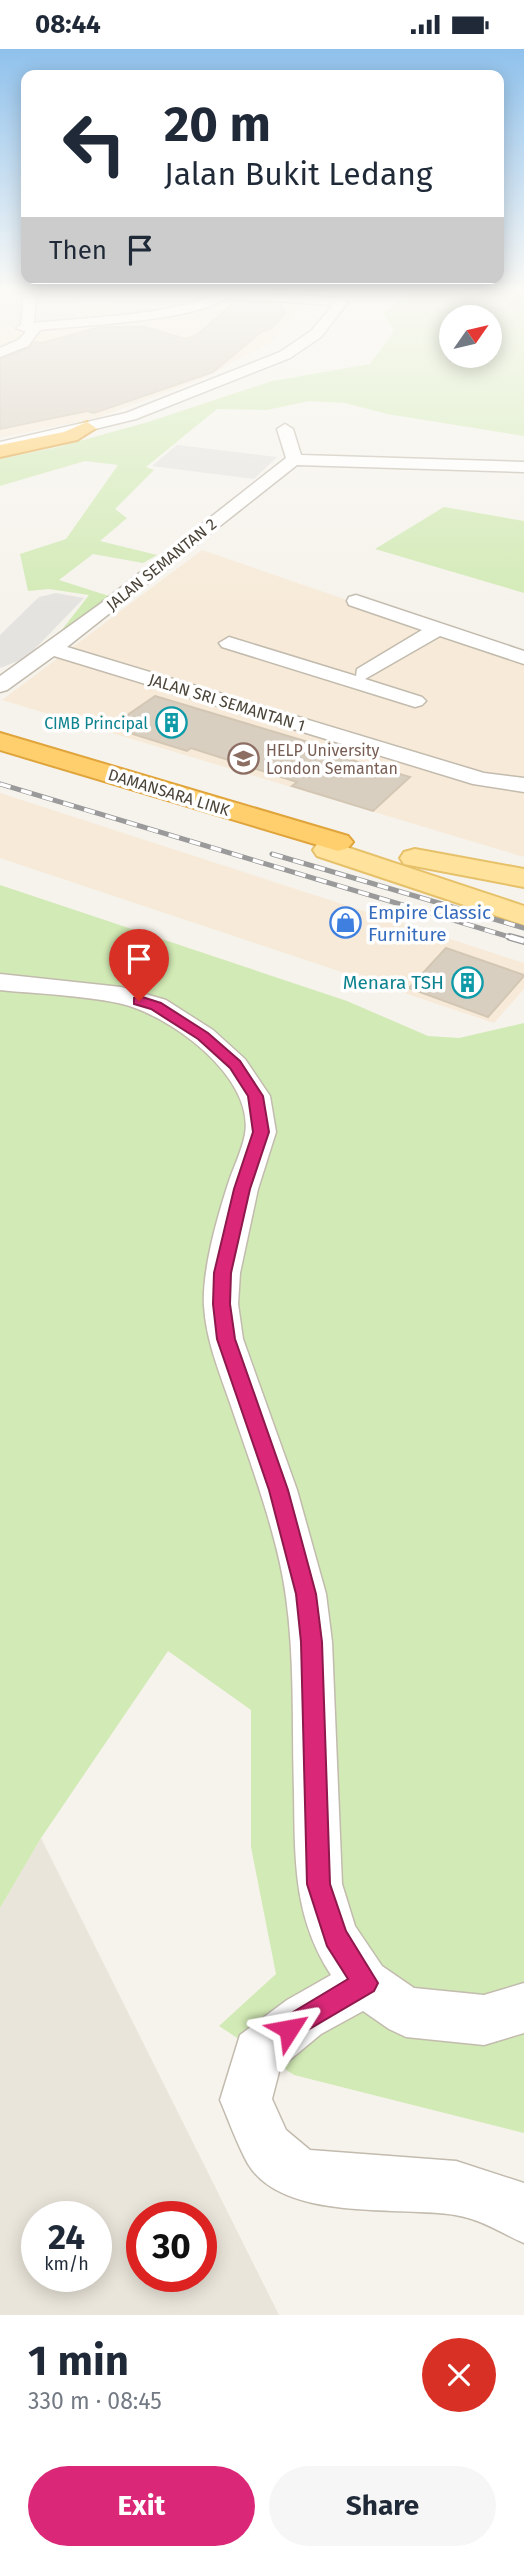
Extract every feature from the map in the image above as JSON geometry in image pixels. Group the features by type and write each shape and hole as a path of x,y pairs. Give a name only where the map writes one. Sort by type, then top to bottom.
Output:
{"highway":[{"path":"0,449 70,436 87,428"},
{"name":"DAMANSARA LINK","path":"0,741 333,846"},
{"name":"DAMANSARA LINK","path":"0,752 333,846"}],"main road":[{"path":"333,846 524,878"},
{"path":"333,846 524,896"},
{"path":"333,846 524,906"},
{"path":"333,846 524,916"}],"street":[{"path":"0,441 111,416 160,397"},
{"path":"87,428 131,416 181,397"},
{"path":"285,429 295,460 434,461 524,467"},
{"name":"JALAN SEMANTAN 2","path":"0,686 52,649 285,464 295,460"},
{"path":"356,601 524,658"},
{"path":"363,673 438,629"},
{"path":"229,643 415,701"},
{"name":"JALAN SRI SEMANTAN 1","path":"52,649 481,779 524,785"},
{"path":"0,982 121,995 156,1006 203,1036 235,1065 255,1096 261,1132 242,1189 225,1261 221,1304 226,1339 278,1490 306,1594 311,1642 318,1884 335,1938 365,1983 406,2012 484,2020 524,2008"},
{"path":"365,1983 304,2017 258,2053 246,2100 268,2148 299,2175 390,2185 456,2187 512,2205 524,2215"}],"shaded area":[{"path":"0,397 154,397 100,417 0,438"},
{"path":"177,445 277,457 254,479 152,466"},
{"path":"202,550 524,661 524,857 2,700"},
{"path":"56,593 84,598 26,658 0,668 0,635 39,597"},
{"path":"0,793 524,963 524,989 494,1023 0,858"},
{"path":"41,1838 279,2315 0,2315 0,1908"}],"green space":[{"path":"224,397 524,397 524,436 387,414 345,403 309,401 267,410 217,409 146,467 154,470 115,509 127,518 100,541 157,555 143,563 93,554 59,580 109,596 67,630 61,631 89,595 49,589 28,591 20,554 66,539 118,465 85,461 0,486 0,459 58,447"},
{"path":"444,507 524,521 524,593 375,549"},
{"path":"0,885 347,1001 428,1036 459,1038 524,1023 524,2133 294,2075 219,2026 276,1974 251,1847 251,1710 168,1651 41,1838 0,1908"}],"building":[{"path":"0,397 141,397 94,413 87,411 0,429"},
{"path":"155,696 318,745 313,749 410,777 373,811 292,786 297,782 191,748 187,751 110,727"},
{"name":"Menara TSH","path":"446,948 524,976 488,1017 409,988"}],"railway":[{"path":"0,784 516,939"},
{"path":"272,854 524,928"},
{"path":"510,937 524,941"}],"place":[{"name":"CIMB Principal","path":"171,723"},
{"name":"HELP University London Semantan","path":"243,759"},
{"name":"Empire Classic Furniture","path":"345,923"},
{"name":"Menara TSH","path":"467,982"}],"route":[{"path":"139,1001 156,1006 203,1036 235,1065 255,1096 261,1132 242,1189 223,1273 221,1304 226,1339 278,1490 306,1594 311,1642 318,1884 335,1938 365,1983 304,2017 289,2029"}]}
